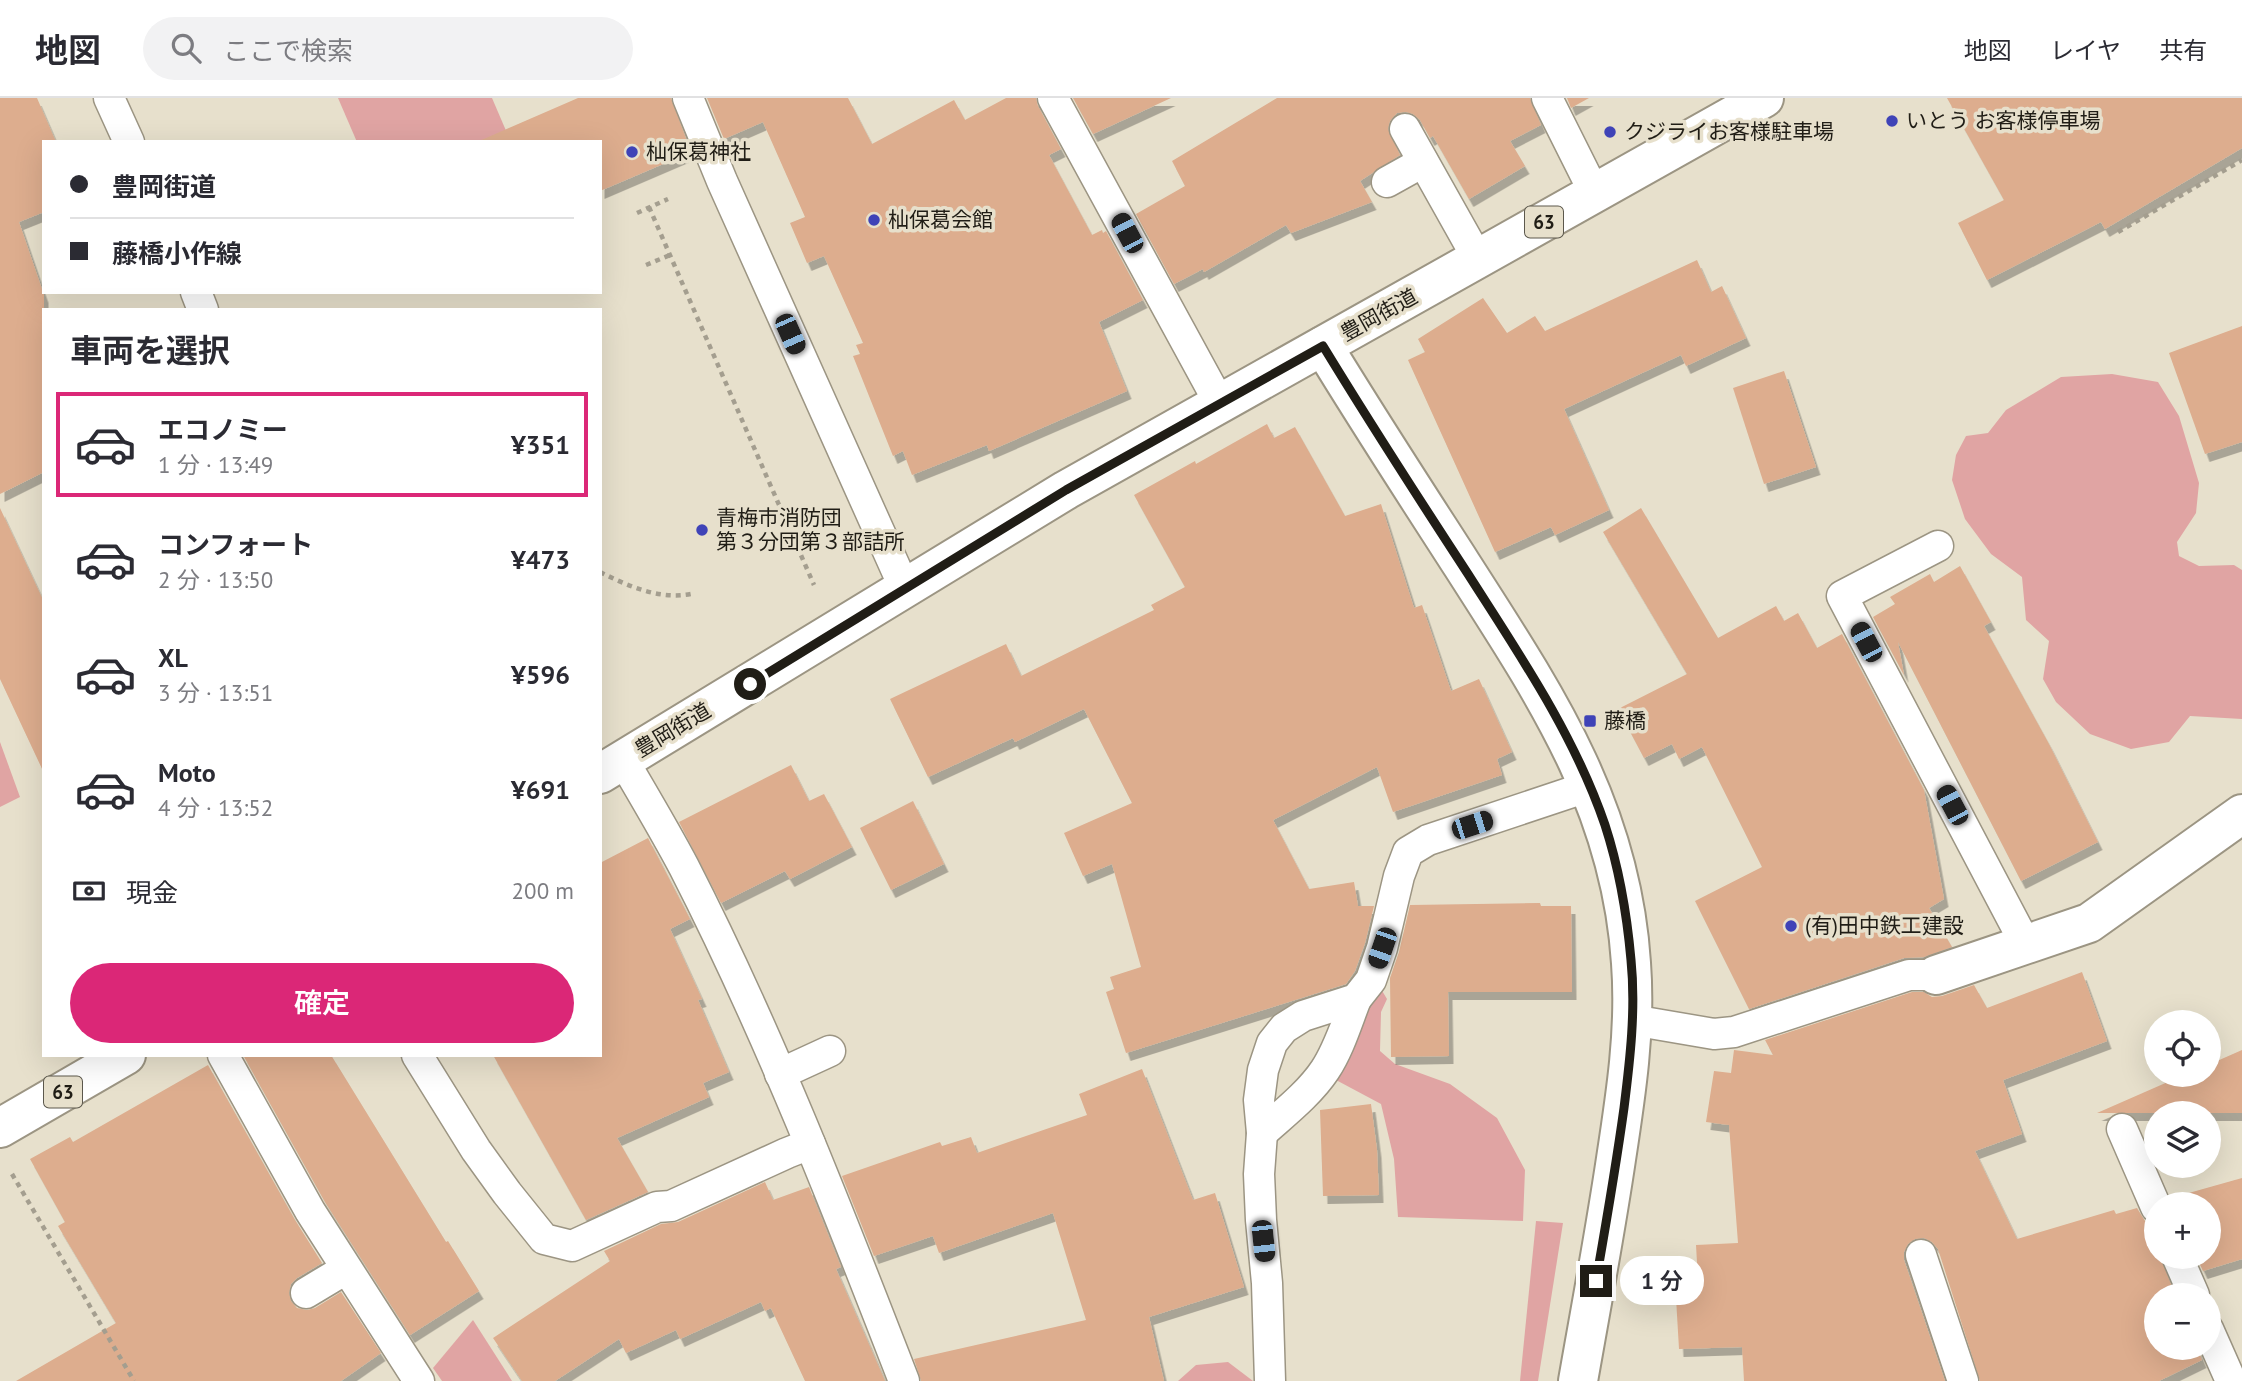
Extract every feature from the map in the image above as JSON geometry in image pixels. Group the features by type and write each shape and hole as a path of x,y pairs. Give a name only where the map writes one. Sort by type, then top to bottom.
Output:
{"main road":[{"name":"豊岡街道","path":"612,767 1066,490 1764,98"},
{"path":"1323,346 1566,734 1606,828 1621,891 1631,963 1632,1020 1619,1139 1578,1381"},
{"path":"1936,975 2089,923 2242,814"},
{"name":"63","path":"0,1128 123,1057"}],"lane":[{"path":"109,98 128,140"},
{"path":"688,98 722,181 905,589"},
{"path":"1053,98 1220,404"},
{"path":"1546,98 1595,194"},
{"path":"1405,129 1478,259"},
{"path":"1387,182 1423,162"},
{"path":"1938,547 1842,596 2026,945"},
{"path":"612,767 689,876 717,934 810,1144 904,1381"},
{"path":"1262,1133 1290,1108 1325,1070 1356,999 1371,980 1408,852 1428,840 1590,786"},
{"path":"1632,1020 1714,1034 1734,1032 1909,975 1936,975"},
{"path":"1270,1381 1267,1283 1259,1185 1262,1133 1259,1101 1263,1070 1272,1044 1284,1028 1303,1016 1356,999"},
{"path":"780,1074 830,1051"},
{"path":"224,1057 345,1269 419,1381"},
{"path":"418,1057 476,1150 536,1230 544,1239 572,1246 657,1207 671,1206 810,1144"},
{"path":"2122,1129 2149,1192"},
{"path":"1921,1255 1963,1381"},
{"path":"306,1293 345,1269"},
{"path":"2221,1358 2231,1381"}],"path":[{"path":"2118,232 2242,160"},
{"path":"637,213 668,199"},
{"path":"649,207 836,631"},
{"path":"646,265 670,255"},
{"path":"602,573 644,591 676,597 691,594"},
{"path":"7,1166 134,1381"}],"shaded area":[{"path":"338,98 492,98 507,133 491,140 356,140"},
{"path":"2112,374 2158,382 2179,416 2199,483 2196,513 2177,542 2179,556 2199,566 2234,565 2242,570 2242,719 2190,716 2169,742 2131,749 2090,734 2056,702 2043,679 2049,641 2026,620 2022,577 1991,554 1965,519 1952,480 1956,455 1966,436 1988,433 2006,410 2061,377"},
{"path":"0,742 20,797 0,807"},
{"path":"1381,989 1387,999 1381,1012 1380,1051 1395,1064 1450,1084 1497,1118 1525,1170 1523,1221 1398,1217 1394,1159 1381,1104 1336,1080 1370,1004"},
{"path":"1536,1221 1563,1223 1538,1381 1520,1381"},
{"path":"473,1320 512,1381 442,1381 433,1368"},
{"path":"1228,1362 1253,1381 1178,1381 1196,1365"}],"building":[{"path":"0,98 37,98 55,140 42,140 42,213 19,222 44,295 42,473 0,494"},
{"name":"杣保葛神社","path":"578,98 671,98 691,152 602,190 602,140 482,140"},
{"path":"707,98 848,98 872,144 954,100 965,120 1006,98 1036,98 1061,149 1049,155 1092,235 1106,231 1143,300 1099,322 1127,391 989,451 987,445 912,475 903,451 893,456 853,356 860,354 856,345 863,343 824,256 807,263 790,223 805,217 763,122 724,139"},
{"path":"1073,98 1171,98 1093,134"},
{"path":"1277,98 1530,98 1541,125 1510,141 1525,166 1469,199 1433,136 1430,138 1420,120 1413,114 1397,113 1390,121 1388,129 1400,155 1360,181 1372,202 1291,233 1286,225 1204,272 1203,269 1174,284 1136,214 1185,186 1172,161"},
{"path":"1567,98 1589,98 1571,108"},
{"path":"1947,98 2242,98 2242,148 2105,229 2101,222 1987,280 1958,223 2004,200"},
{"path":"1697,260 1711,292 1722,286 1746,338 1686,366 1681,355 1564,409 1609,510 1555,535 1551,527 1495,552 1408,360 1425,352 1418,339 1483,298 1507,333 1535,316 1545,331"},
{"path":"2242,326 2242,442 2205,454 2169,353"},
{"path":"1784,371 1816,467 1764,484 1733,388"},
{"path":"1267,424 1274,438 1295,427 1345,516 1381,504 1414,608 1422,605 1451,691 1479,679 1512,752 1497,759 1502,775 1393,812 1377,767 1273,820 1309,889 1354,882 1358,906 1374,906 1355,971 1346,984 1126,1053 1106,992 1114,989 1110,977 1141,967 1112,864 1083,876 1064,833 1132,803 1084,709 1015,742 1013,738 928,777 890,699 1006,644 1021,676 1154,610 1151,605 1185,587 1134,495"},
{"path":"0,508 42,598 42,769 0,679"},
{"path":"1641,508 1718,638 1776,606 1784,621 1798,613 1817,648 1842,634 1924,790 1944,899 1929,908 1952,947 1924,957 1904,958 1749,1009 1695,901 1762,867 1702,747 1679,759 1672,744 1644,758 1618,709 1687,674 1603,532"},
{"path":"1960,566 1991,622 1984,626 2049,744 2098,842 2021,881 1898,642 1904,675 1873,617 1895,604 1890,597 1930,574 1934,582"},
{"path":"791,765 809,801 824,794 852,847 790,879 785,871 721,903 679,822"},
{"path":"913,801 944,864 891,890 860,828"},
{"path":"648,838 690,919 670,929 702,999 698,1000 729,1072 703,1083 709,1097 617,1138 648,1192 586,1220 494,1057 602,1057 602,862"},
{"path":"1540,903 1541,906 1571,906 1572,992 1448,992 1449,1056 1391,1057 1390,978 1410,905"},
{"path":"2082,972 2107,1041 2003,1080 2022,1134 1975,1151 2017,1239 2114,1210 2116,1214 2137,1208 2144,1219 2144,1269 2165,1269 2170,1283 2144,1283 2144,1360 2202,1360 2159,1381 1980,1381 1938,1249 1924,1238 1915,1239 1908,1244 1904,1260 1945,1381 1744,1381 1742,1347 1679,1349 1675,1281 1698,1280 1696,1245 1738,1243 1729,1125 1706,1122 1714,1071 1731,1073 1734,1050 1773,1055 1765,1040 1912,992 1924,992 1932,997 1942,996 1974,985 1987,1008"},
{"path":"2242,1050 2242,1113 2221,1113 2221,1101 2144,1101 2144,1113 2097,1113 2156,1087 2221,1087 2221,1059"},
{"path":"244,1057 332,1057 479,1291 410,1335 325,1202"},
{"path":"208,1065 322,1263 291,1284 291,1301 297,1308 307,1310 341,1292 381,1353 341,1381 16,1381 116,1323 58,1226 65,1222 30,1159 70,1137 73,1142"},
{"path":"1142,1069 1193,1200 1215,1193 1244,1287 1149,1317 1164,1381 921,1381 914,1359 1086,1320 1053,1213 939,1253 933,1236 874,1256 842,1176 940,1142 942,1146 971,1137 977,1153 1087,1115 1079,1094"},
{"path":"1371,1104 1379,1195 1323,1196 1320,1110"},
{"path":"2242,1178 2242,1259 2221,1265 2221,1192 2192,1192"},
{"path":"765,1182 773,1200 809,1187 841,1267 836,1269 885,1381 805,1381 771,1308 765,1311 761,1302 680,1339 676,1330 626,1353 619,1339 555,1381 522,1381 493,1338 610,1261 604,1251 661,1224 678,1222"}],"place":[{"name":"いとう お客様停車場","path":"1892,121"},
{"name":"クジライお客様駐車場","path":"1610,132"},
{"name":"杣保葛神社","path":"632,152"},
{"name":"杣保葛会館","path":"874,220"},
{"name":"青梅市消防団 第３分団第３部詰所","path":"702,530"},
{"name":"藤橋","path":"1590,721"},
{"name":"(有)田中鉄工建設","path":"1791,926"}],"route":[{"path":"750,684 1066,490 1323,346 1495,616 1566,734 1606,828 1627,927 1632,1020 1621,1126 1596,1281"}]}
